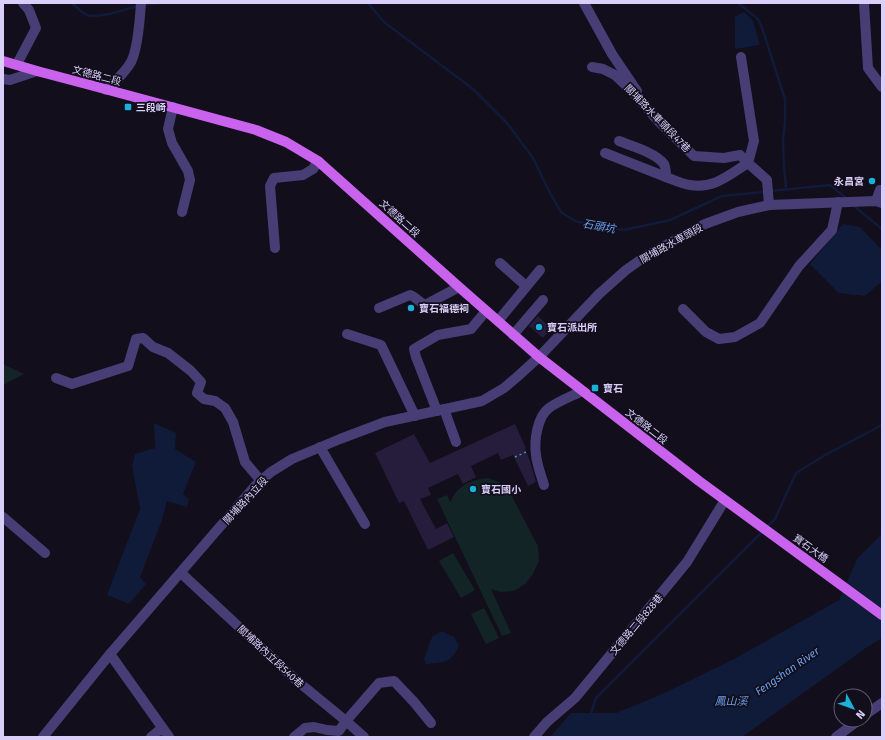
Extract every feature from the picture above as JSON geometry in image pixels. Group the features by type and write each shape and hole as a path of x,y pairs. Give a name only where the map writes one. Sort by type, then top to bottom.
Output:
{"main road":[{"name":"文德路二段","path":"3,60 37,71 256,130 286,142 318,161 513,335 582,391 725,500"},
{"name":"寶石大橋","path":"725,500 882,615"}],"street":[{"path":"17,64 36,28 28,10 23,3"},
{"path":"584,3 612,54 659,122"},
{"path":"864,3 868,68 882,87"},
{"path":"106,90 125,71 132,61 135,52 141,7"},
{"path":"605,153 689,185 702,186 718,182 748,163 754,141 741,57"},
{"name":"關埔路水車頭段47巷","path":"592,67 603,69 615,76 631,90 659,122 694,156 724,158 740,155 767,180 769,205"},
{"path":"3,80 10,80 37,71"},
{"path":"173,107 168,129 172,143 188,171 190,180 182,212"},
{"path":"619,140 658,158 665,166 666,177"},
{"path":"275,248 270,186 274,178 303,175 313,169 318,161"},
{"path":"879,202 880,190 882,190"},
{"path":"683,309 706,332 719,339 735,337 760,323 799,266 832,230 838,202"},
{"name":"關埔路水車頭段","path":"540,357 613,280 646,256 705,224 738,212 769,205 879,202"},
{"path":"500,263 526,286"},
{"path":"498,321 540,270"},
{"path":"378,308 410,295 425,305 459,287"},
{"path":"513,335 543,300"},
{"path":"456,442 416,358 414,349 438,335 471,329 486,311"},
{"path":"347,334 381,344 415,416"},
{"path":"56,378 72,384 128,366 136,340 143,338 154,347 168,353 191,371 201,382 197,393 204,399 215,401 225,408 233,422 245,462 260,481"},
{"name":"關埔路內立段","path":"44,736 110,654 256,485 271,472 320,447 385,422 482,401 504,388 540,357"},
{"path":"544,485 536,454 537,430 540,420 549,408 582,391"},
{"path":"320,447 365,524"},
{"name":"文德路二段828巷","path":"534,737 547,722 575,698 687,562 725,500"},
{"path":"3,517 45,553"},
{"name":"關埔路內立段540巷","path":"181,573 296,680 364,737"},
{"path":"110,654 169,737"},
{"path":"294,737 305,728 314,727 339,731 379,683 394,681 431,722"},
{"path":"873,710 882,703"},
{"path":"151,737 162,728"},
{"path":"836,737 848,728"}],"shaded area":[{"path":"3,364 24,374 3,385"},
{"path":"488,478 499,482 508,489 538,546 539,561 533,574 525,584 514,591 501,592 491,589 511,633 502,636 437,499 447,495 450,502 456,492 467,483"},
{"path":"453,553 475,590 461,598 439,561"},
{"path":"484,608 499,638 486,644 471,614"}],"water":[{"path":"744,12 753,21 760,45 735,49 735,17"},
{"path":"843,224 860,227 882,250 882,281 865,296 839,293 810,264"},
{"path":"154,423 176,433 175,449 196,462 183,494 189,499 187,507 167,501 162,520 140,577 146,584 129,604 107,595 140,509 132,466 135,454 155,448"},
{"name":"鳳山溪","path":"882,534 882,638 742,737 550,737 571,713 616,713 660,695 734,659 839,600 857,559"},
{"path":"442,631 454,637 459,646 450,659 438,663 426,664 424,659 432,637"}],"building":[{"name":"寶石派出所","path":"538,316 551,329 543,338 529,326"},
{"path":"515,424 526,448 525,449 536,482 528,486 513,455 501,460 498,453 471,466 476,477 463,484 458,474 428,488 431,495 420,499 436,529 447,523 454,537 428,550 404,501 399,503 375,453 414,434 430,463"}],"waterway":[{"name":"石頭坑","path":"72,3 83,13 92,16 105,15 138,6"},
{"name":"石頭坑","path":"143,5 160,3"},
{"name":"石頭坑","path":"368,3 384,22 473,89 507,123 533,158 561,212 575,221 594,226 624,230 670,220 722,196 765,192"},
{"path":"738,3 758,19 785,99 783,140 786,189"},
{"name":"石頭坑","path":"770,191 830,185 846,198"},
{"name":"石頭坑","path":"854,206 882,229"},
{"path":"767,527 775,519 796,473 827,454 882,425"},
{"path":"590,716 596,698 763,531"}],"place":[{"name":"三段崎","path":"128,107"},
{"name":"永昌宮","path":"872,181"},
{"name":"寶石福德祠","path":"411,308"},
{"name":"寶石派出所","path":"539,327"},
{"name":"寶石","path":"595,388"},
{"name":"寶石國小","path":"473,489"}],"water label":[{"name":"Fengshan River","path":"787,671"}]}
